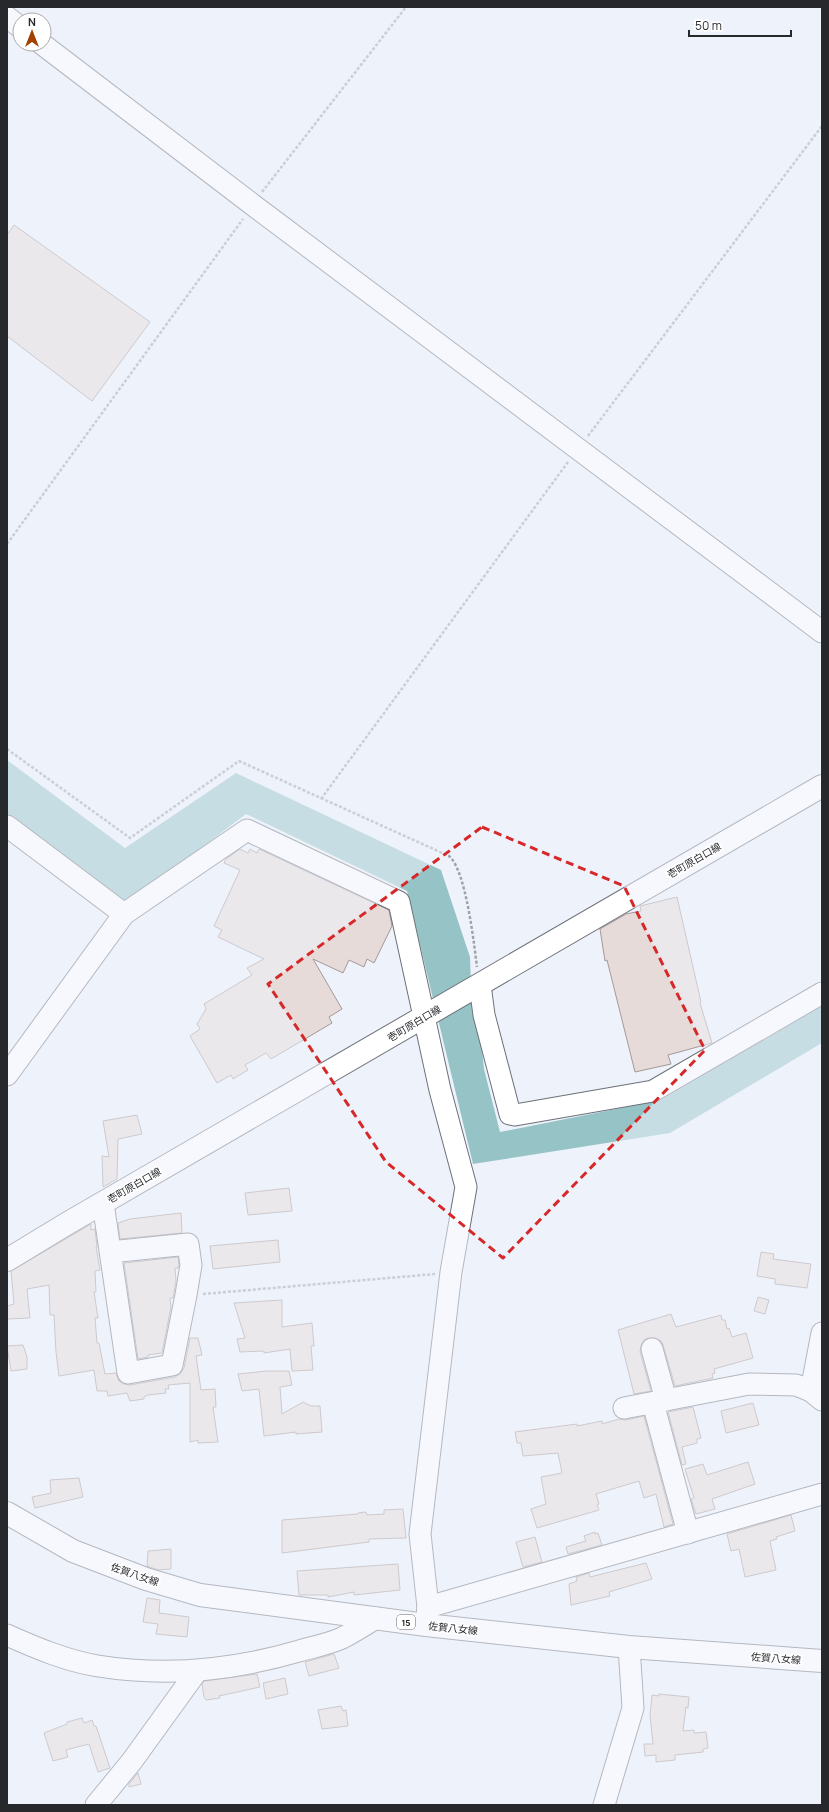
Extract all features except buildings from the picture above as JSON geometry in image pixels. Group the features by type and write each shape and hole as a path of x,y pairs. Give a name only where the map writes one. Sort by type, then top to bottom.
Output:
{"main road":[{"name":"壱町原白口線","path":"13,1253 103,1203 822,786"},
{"name":"佐賀八女線","path":"7,1513 73,1551 154,1582 200,1594 376,1618 427,1616 629,1647 822,1661"}],"street":[{"path":"52,52 252,205 822,632"},
{"path":"7,826 124,914"},
{"path":"7,1075 124,914 247,830 399,902 429,1014 440,1090 466,1187 451,1272 420,1534 427,1616 688,1533 822,1494"},
{"path":"476,987 510,1114 515,1115 653,1091 822,993"},
{"path":"103,1203 110,1252 128,1373 172,1365 191,1265 188,1244 110,1252"},
{"path":"624,1408 749,1384 796,1386 817,1396 822,1333"},
{"path":"652,1349 660,1402 688,1533"},
{"path":"7,1635 30,1646 98,1666 141,1671 197,1671 244,1665 310,1648 341,1638 376,1618"},
{"path":"604,1805 633,1708 629,1647"},
{"path":"96,1805 132,1761 197,1671"}],"path":[{"path":"7,544 252,205 406,7"},
{"path":"186,1295 451,1272"}],"highlighted area":[{"path":"482,827 624,886 705,1050 503,1258 386,1162 268,984"}],"shaded area":[{"path":"7,760 125,848 236,773 441,870 470,957 472,1012 480,1030 484,1069 500,1132 661,1100 822,1006 822,1043 670,1133 473,1164 407,891 246,814 126,905 7,817"}]}
